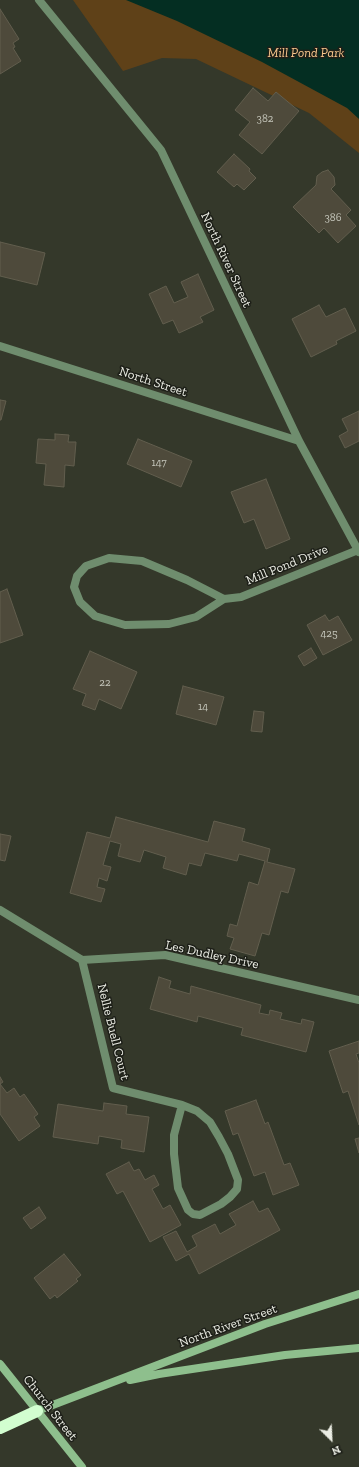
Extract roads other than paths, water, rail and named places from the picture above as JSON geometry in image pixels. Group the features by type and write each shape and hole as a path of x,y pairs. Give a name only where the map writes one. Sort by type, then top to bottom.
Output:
{"highway":[{"path":"0,1428 37,1411"}],"main road":[{"name":"North River Street","path":"37,1411 265,1324 359,1294"},
{"name":"North River Street","path":"108,1385 158,1374 285,1355 359,1348"},
{"name":"Church Street","path":"0,1364 82,1467"}],"street":[{"name":"North River Street","path":"39,0 161,150 299,441 358,551"},
{"name":"North Street","path":"0,346 299,441"},
{"name":"Mill Pond Drive","path":"224,599 187,580 142,561 110,558 86,566 76,576 74,587 80,602 95,616 125,626 169,624 196,617 224,599 241,596 358,551"},
{"path":"0,910 82,960"},
{"name":"Les Dudley Drive","path":"82,960 165,955 359,1000"},
{"name":"Nellie Buell Court","path":"82,960 112,1088 182,1105 197,1111 210,1122 228,1154 238,1180 237,1189 230,1197 215,1208 200,1215 193,1214 188,1210 178,1188 174,1154 174,1134 182,1105"}],"park label":[{"name":"Mill Pond Park","path":"306,53"}]}
